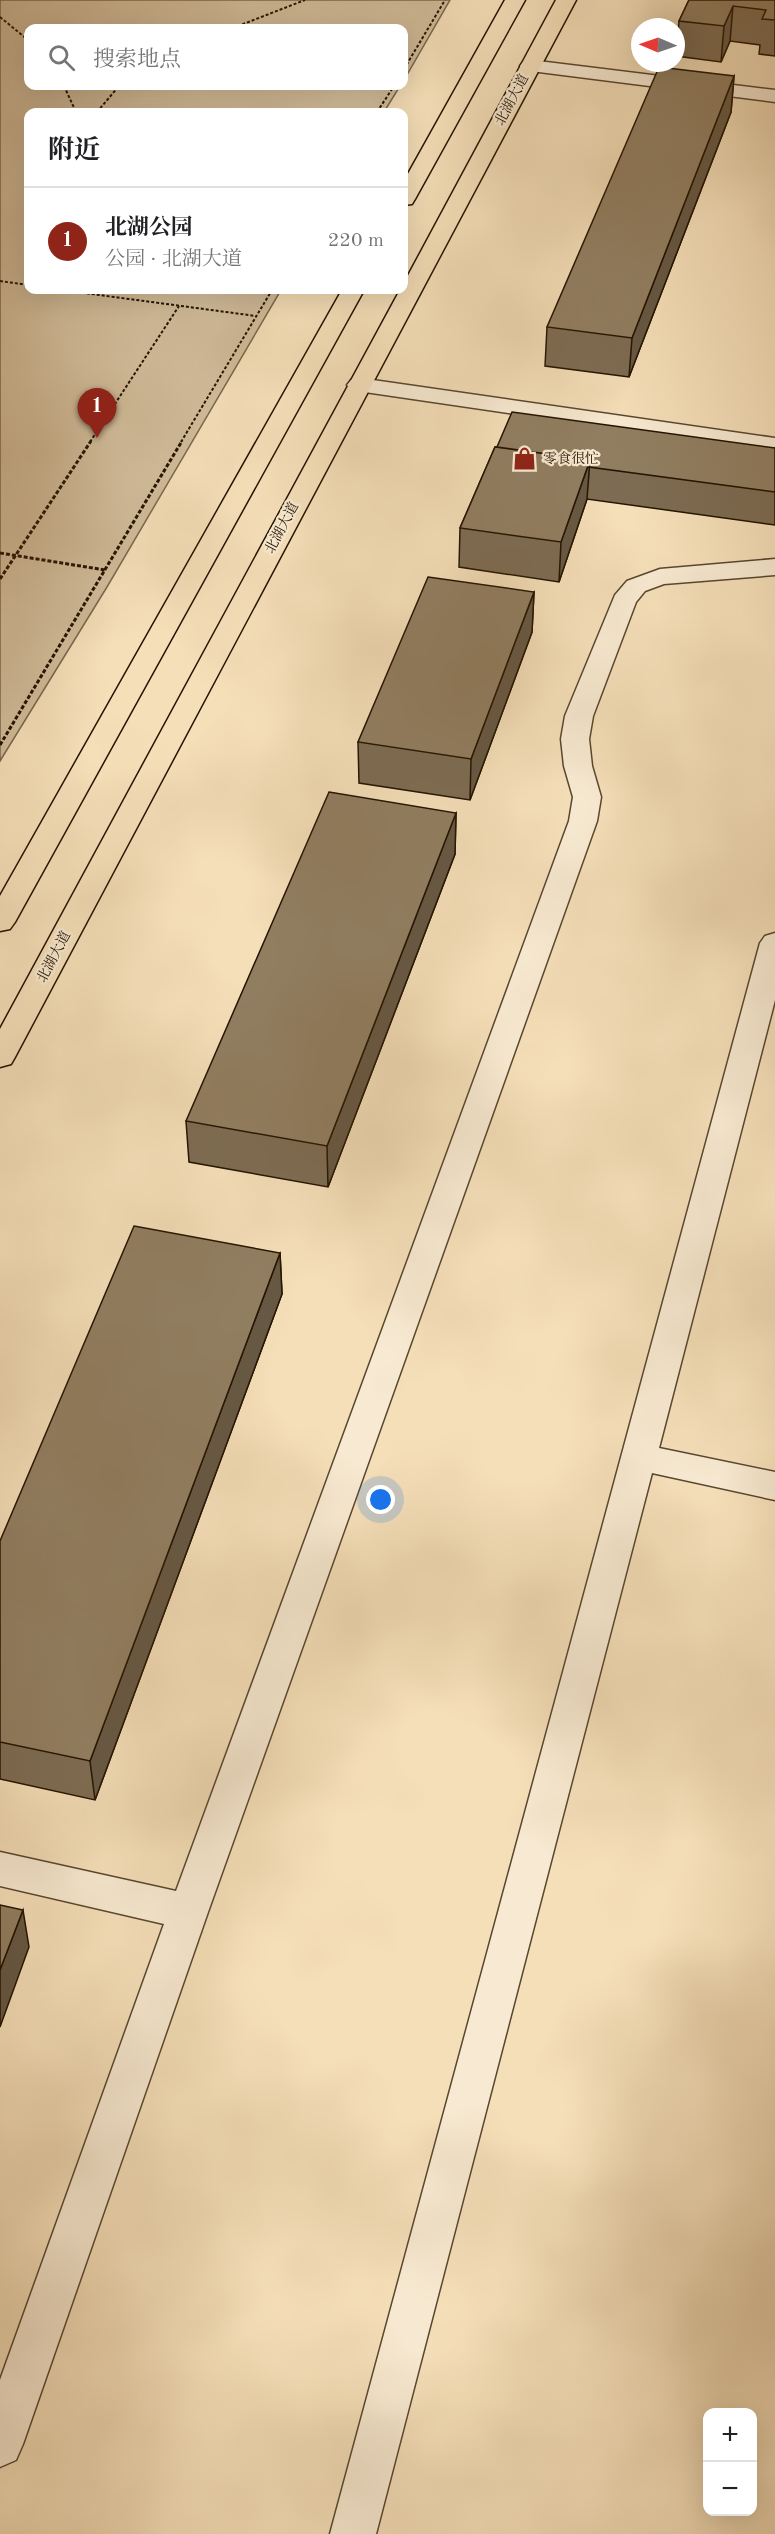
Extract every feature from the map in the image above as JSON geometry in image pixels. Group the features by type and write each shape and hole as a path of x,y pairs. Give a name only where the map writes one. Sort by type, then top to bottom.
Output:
{"main road":[{"path":"408,192 515,0"},
{"name":"北湖大道","path":"0,1057 566,0"},
{"path":"0,922 351,294"}],"street":[{"path":"531,66 775,96"},
{"path":"359,385 775,445"},
{"path":"0,2445 188,1912 582,821 587,797 578,766 574,739 579,716 624,600 636,586 660,577 775,567"},
{"path":"353,2534 775,943"},
{"path":"639,1457 775,1486"},
{"path":"0,1869 188,1912"}],"path":[{"path":"245,24 305,0"},
{"path":"408,62 444,0"},
{"path":"0,17 24,37"},
{"path":"66,90 74,108"},
{"path":"100,108 116,90"},
{"path":"379,108 391,90"},
{"path":"0,281 24,284"},
{"path":"91,294 256,316"},
{"path":"0,745 270,294"},
{"path":"0,579 179,306"},
{"path":"0,553 105,570"}],"shaded area":[{"path":"0,0 450,0 408,73 408,24 24,24 24,90 398,90 386,108 24,108 24,294 279,294 107,587 0,761"}],"building":[{"path":"689,0 775,0 775,20 762,19 766,10 733,6 724,26 685,22 685,18 680,18"},
{"path":"685,70 734,76 632,338 547,327 657,72 685,72"},
{"path":"512,412 775,448 775,492 589,467 590,460 497,447"},
{"path":"495,447 590,460 561,542 460,528"},
{"path":"428,577 534,592 471,759 358,742"},
{"path":"329,792 456,813 327,1146 186,1121"},
{"path":"134,1226 280,1253 90,1761 0,1742 0,1541"},
{"path":"0,1905 23,1910 0,1970"}],"place":[{"name":"北湖公园","path":"97,438"},
{"name":"零食很忙","path":"525,459"}]}
